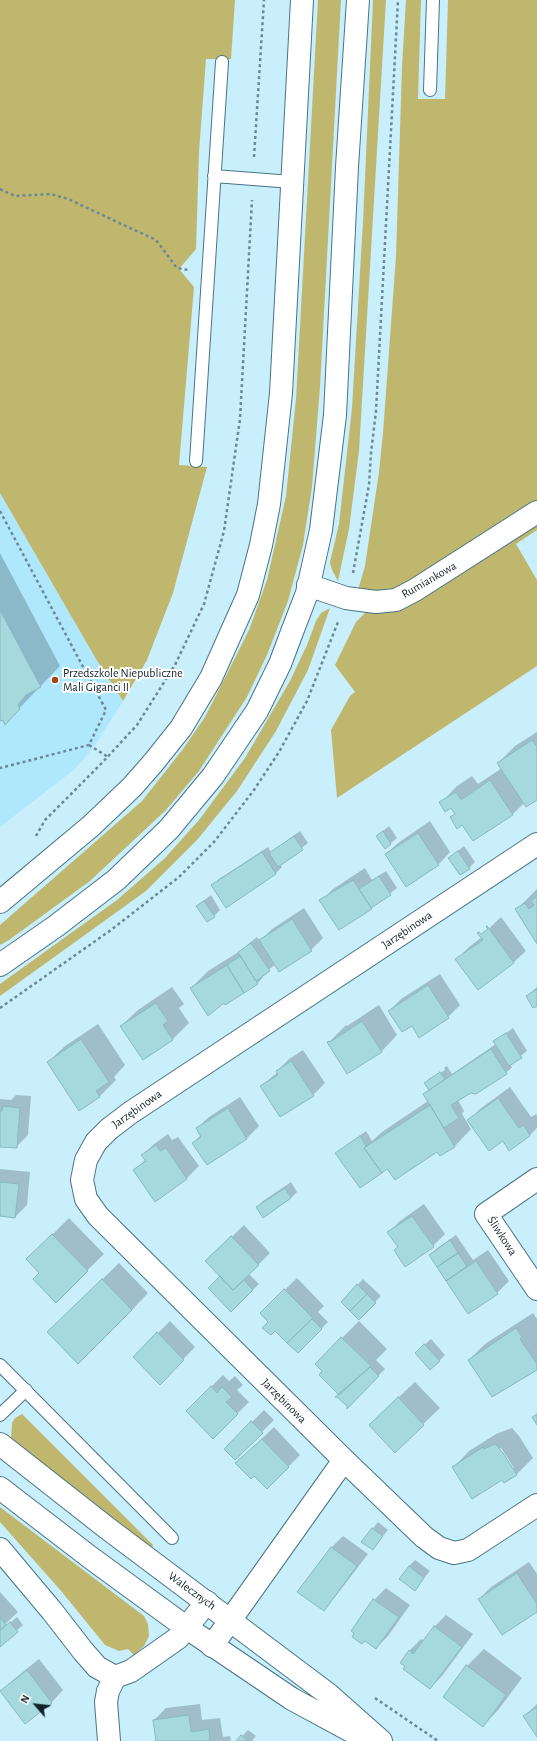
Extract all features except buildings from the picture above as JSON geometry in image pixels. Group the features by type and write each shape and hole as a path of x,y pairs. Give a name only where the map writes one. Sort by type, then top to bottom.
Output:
{"street":[{"path":"0,902 91,826 132,787 153,763 181,728 211,678 248,596 261,545 272,482 281,393 302,0"},
{"path":"0,965 56,926 116,880 169,829 213,776 257,711 280,664 307,593 321,530 335,415 347,168 358,0"},
{"name":"Rumiankowa","path":"308,585 346,598 376,602 396,600 415,590 537,512"},
{"name":"Jarzębinowa","path":"537,844 130,1113 109,1129 96,1142 86,1160 82,1180 86,1199 98,1216 344,1460 424,1537 438,1548 454,1553 468,1550 537,1505"},
{"name":"Śliwkowa","path":"537,1179 486,1214 537,1289"},
{"name":"Walecznych","path":"0,1444 107,1528 328,1694 381,1741"},
{"path":"212,1646 344,1460"},
{"path":"0,1488 91,1558 212,1646 292,1699 368,1741"},
{"path":"0,1549 97,1667 115,1677"},
{"path":"109,1741 106,1702 108,1691 115,1677 131,1670 178,1638 207,1602"}],"lane":[{"path":"430,90 433,0"},
{"path":"196,461 222,62"},
{"path":"214,176 292,182"},
{"path":"0,1365 172,1538"},
{"path":"0,1415 26,1390"}],"path":[{"path":"0,189 15,196 51,194 68,199 156,240 177,268 208,274"},
{"path":"0,511 106,710 89,745"},
{"path":"0,768 89,745 108,757"},
{"path":"370,1695 438,1741"}],"shaded area":[{"path":"0,0 235,0 231,59 206,59 199,152 196,249 179,269 194,287 179,465 207,467 173,593 147,660 123,701 96,659 0,493"},
{"path":"318,0 341,0 320,387 312,487 303,545 288,601 267,655 247,697 199,771 166,810 90,881 0,945 0,925 142,801 183,749 205,717 249,630 267,580 286,496 296,399"},
{"path":"373,0 386,0 359,451 349,529 338,581 332,570 330,562 339,524 352,408 363,222"},
{"path":"406,0 421,0 418,99 445,99 448,0 537,0 537,530 516,544 537,580 537,666 337,798 331,730 350,696 355,692 335,665 356,622 390,588 379,592 358,590 365,566 379,472 383,433 396,256 402,67"},
{"name":"Przedszkole Niepubliczne Mali Giganci II","path":"0,493 96,659 123,701 93,748 75,769 0,827"},
{"path":"330,608 308,670 276,731 237,791 197,840 146,891 0,996 0,984 117,900 165,858 199,820 245,758 290,681 307,645 316,621 321,613"},
{"path":"22,1414 153,1545 152,1549 48,1470 11,1439 12,1423 15,1418"},
{"path":"0,1507 144,1616 148,1624 149,1636 144,1646 134,1655 128,1649 119,1651 105,1645 62,1592 0,1522"}],"place":[{"name":"Przedszkole Niepubliczne Mali Giganci II","path":"55,680"}]}
